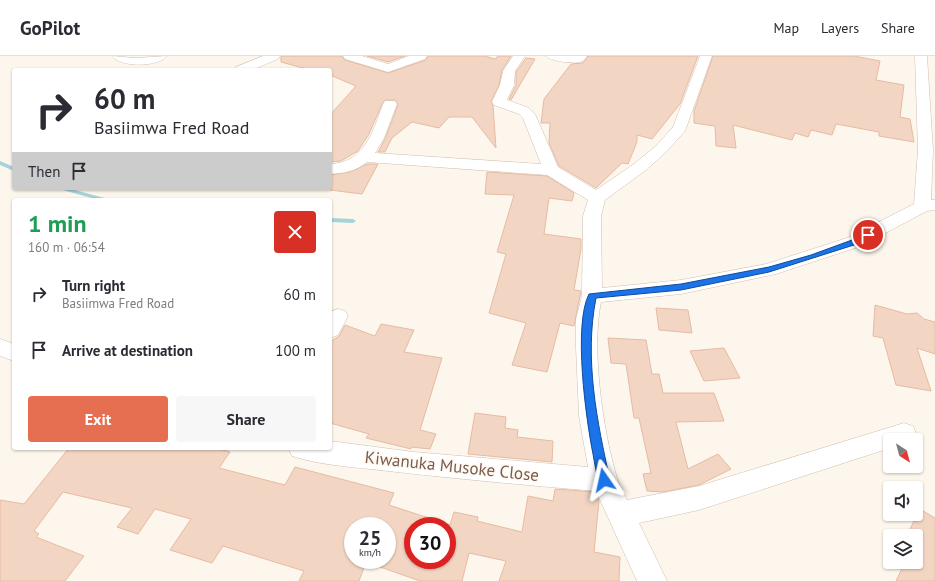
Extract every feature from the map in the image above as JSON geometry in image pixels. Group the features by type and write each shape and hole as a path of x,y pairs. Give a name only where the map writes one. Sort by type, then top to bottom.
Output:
{"street":[{"path":"118,56 128,62 136,63 161,56"},
{"path":"246,68 274,56"},
{"path":"349,56 388,68 421,56"},
{"path":"519,56 509,71 507,85 499,102 524,112 530,117 551,170"},
{"path":"552,56 578,59 581,56"},
{"path":"652,581 604,480 591,416 587,319 592,296 592,216 596,198 640,167 680,128 706,56"},
{"path":"592,296 681,287 769,270 854,242 929,206 925,186 926,141 921,56"},
{"path":"366,157 383,126 390,104"},
{"path":"332,169 345,168 366,157 551,170 596,198"},
{"path":"0,347 12,351"},
{"path":"620,514 699,498 883,440"},
{"name":"Kiwanuka Musoke Close","path":"315,450 392,461 604,480"}],"building":[{"path":"281,56 342,56 345,60 388,73 426,60 428,56 485,56 495,59 498,56 511,56 502,70 499,85 491,101 493,106 496,148 472,117 449,117 439,128 412,122 392,138 385,152 378,152 385,139 398,105 395,100 385,100 369,134 358,151 341,161 332,162 332,113 356,86 332,76 332,68 303,68 281,62"},
{"path":"367,56 405,56 388,62"},
{"path":"588,56 698,56 680,104 652,139 637,135 637,142 628,164 622,163 596,188 559,166 549,143 550,123 541,123 544,99 571,64 583,63"},
{"path":"713,56 854,56 880,61 876,80 904,85 900,117 910,119 914,142 879,136 879,132 836,124 832,135 811,130 808,137 795,133 792,140 733,125 736,148 716,146 715,126 694,123 694,111"},
{"path":"526,58 535,59 511,100 509,99 516,85 516,72"},
{"path":"367,164 378,164 362,194 330,190 332,190 332,175 350,172"},
{"path":"487,172 547,176 574,193 572,201 549,198 544,234 581,239 581,249 574,290 581,291 574,326 560,323 547,372 512,365 526,323 489,313 506,254 497,252 514,195 485,194"},
{"path":"875,305 907,314 917,313 924,319 935,322 935,354 917,348 931,391 896,385 883,338 873,336"},
{"path":"656,308 688,310 692,333 659,330"},
{"path":"381,324 414,330 404,352 442,358 420,430 436,434 430,449 411,447 411,449 366,438 369,434 332,424 332,341 339,336 345,325 375,336"},
{"path":"608,338 646,340 652,374 659,374 663,393 714,393 724,421 676,422 688,469 718,454 731,469 699,485 663,492 647,491 643,474 651,473 639,418 634,418 626,364 611,363"},
{"path":"724,348 740,378 704,381 690,351"},
{"path":"475,413 506,417 505,428 518,430 517,437 553,441 552,462 468,454"},
{"path":"67,450 223,450 230,452 219,468 285,485 295,467 394,493 389,505 426,517 404,517 404,569 456,569 456,517 452,517 454,512 478,517 477,521 522,532 528,496 553,501 555,489 595,492 599,501 594,552 620,557 619,581 499,581 506,561 469,553 462,581 420,581 386,569 396,569 396,517 344,517 344,569 363,569 359,581 299,581 304,571 223,546 212,563 170,550 191,519 155,509 138,534 117,527 132,508 63,492 34,531 39,534 36,537 84,556 65,581 0,581 0,500 24,504"},
{"path":"923,511 935,518 935,581 896,581 902,569 923,569 923,529 910,529 914,521 923,521"}],"waterway":[{"path":"0,163 12,168"},
{"path":"68,190 98,198"},
{"path":"332,220 353,221"}],"route":[{"path":"604,480 591,416 587,319 592,296 681,287 769,270 854,242 868,235"}]}
